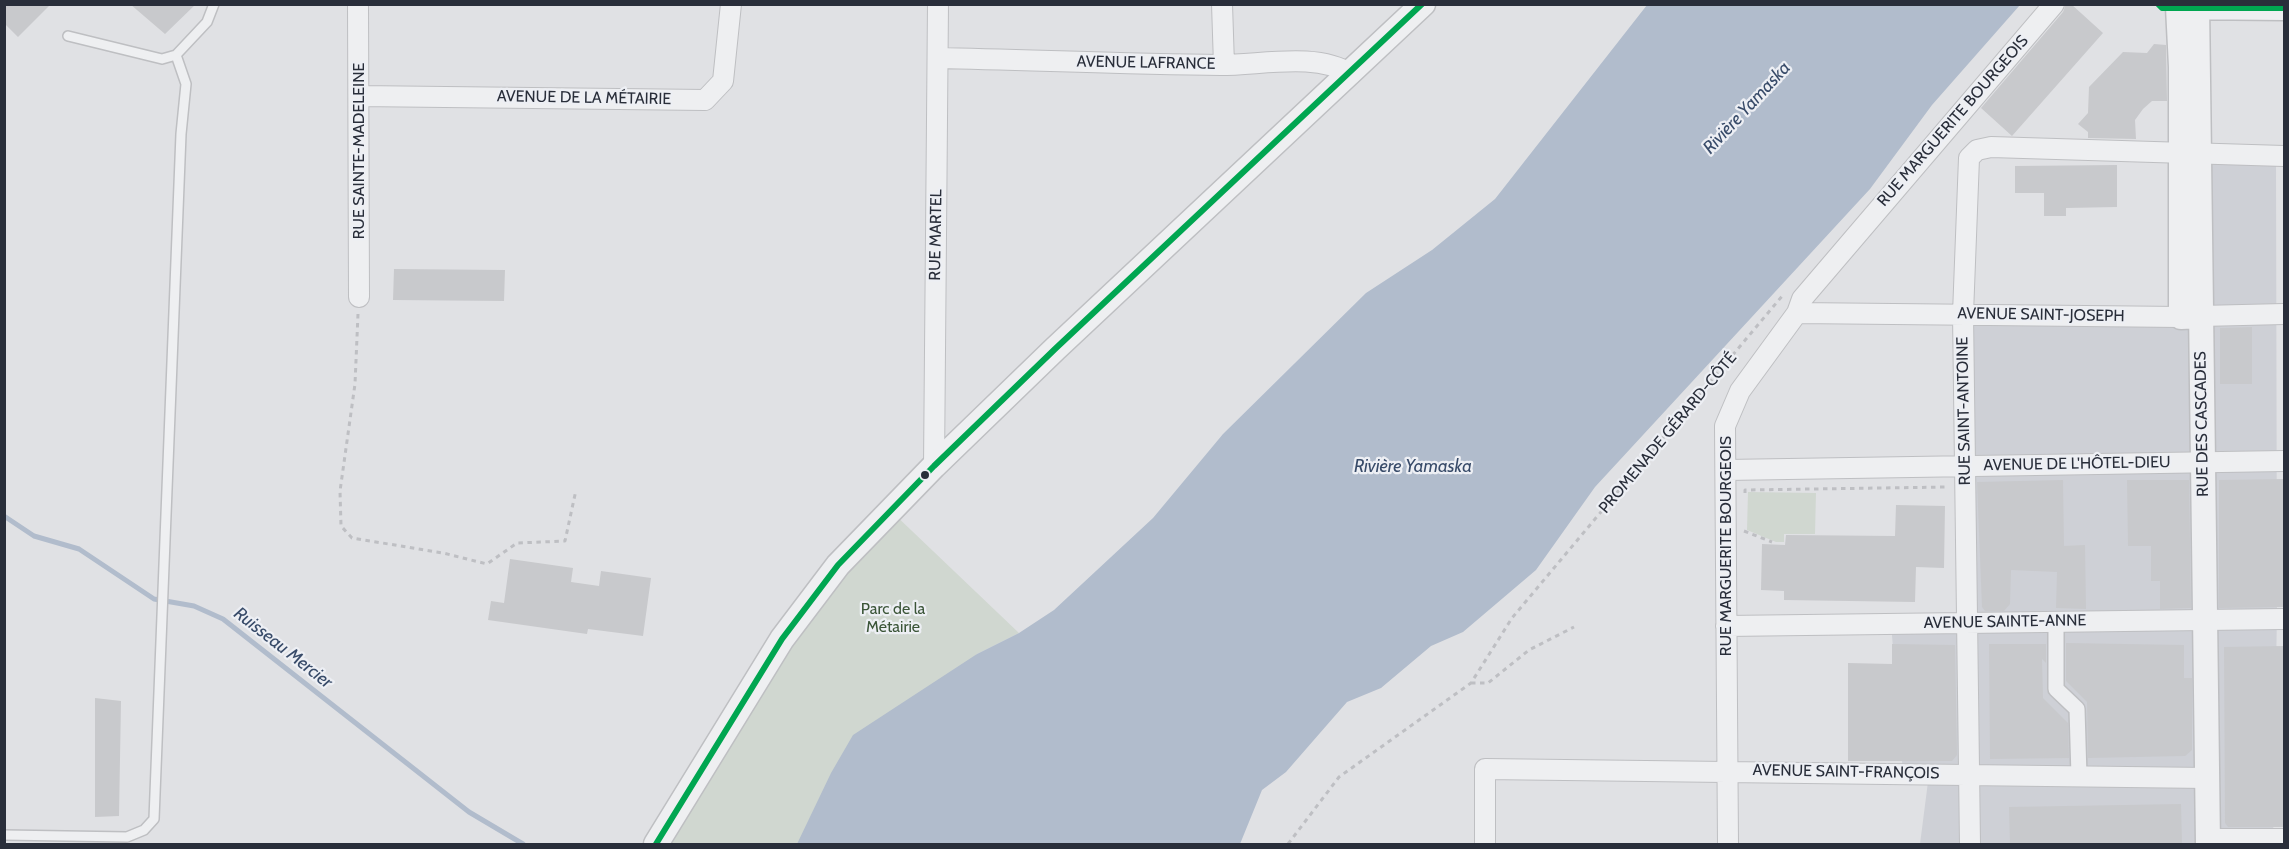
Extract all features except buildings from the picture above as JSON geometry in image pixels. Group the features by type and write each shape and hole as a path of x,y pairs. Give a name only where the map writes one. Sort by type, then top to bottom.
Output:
{"street":[{"name":"RUE SAINTE-MADELEINE","path":"358,4 359,297"},
{"name":"AVENUE DE LA MÉTAIRIE","path":"359,96 705,100 723,81 731,4"},
{"name":"RUE MARTEL","path":"934,466 938,4"},
{"path":"1222,4 1224,65"},
{"path":"656,844 782,639 838,565 934,466 1423,4"},
{"name":"RUE MARGUERITE BOURGEOIS","path":"1728,844 1725,426 1740,391 1797,313 1802,299 2054,4"},
{"path":"2179,6 2284,8"},
{"name":"RUE DES CASCADES","path":"2179,6 2175,24 2179,34 2191,152 2181,276 2191,317"},
{"name":"RUE DES CASCADES","path":"2179,6 2191,152 2191,317 2203,461 2208,842"},
{"name":"AVENUE LAFRANCE","path":"938,58 1224,65 1336,65 1351,74"},
{"name":"RUE SAINT-ANTOINE","path":"1970,844 1963,314 1969,158 1977,150 1991,147 2191,152"},
{"path":"2191,152 2284,156"},
{"name":"AVENUE SAINT-JOSEPH","path":"1797,313 2191,317 2284,314"},
{"name":"AVENUE DE L'HÔTEL-DIEU","path":"1726,470 2284,461"},
{"name":"AVENUE SAINTE-ANNE","path":"1726,626 2284,619"},
{"path":"2056,621 2056,689 2078,709 2079,776"},
{"name":"AVENUE SAINT-FRANÇOIS","path":"1485,844 1485,768 2207,778"},
{"path":"2208,842 2284,839"}],"lane":[{"path":"68,36 162,59 176,55 207,22 214,4"},
{"path":"4,835 127,837 144,830 154,819 181,134 186,84 176,55"}],"path":[{"name":"PROMENADE GÉRARD-CÔTÉ","path":"1288,844 1339,777 1471,683 1512,618 1789,289"},
{"path":"359,297 356,384 340,491 341,526 352,538 443,553 487,564 518,543 565,541 576,490"},
{"path":"1745,500 1745,490 1965,486"},
{"path":"1744,543 1745,521"},
{"path":"1744,531 1772,542"},
{"path":"1471,683 1488,683 1529,650 1574,627"}],"shaded area":[{"path":"2181,151 2276,161 2277,613 2273,844 1920,844 1929,774 1903,773 1891,623 1967,622 1963,314 2181,317"}],"green space":[{"path":"1748,492 1816,493 1815,534 1784,534 1784,542 1776,542 1747,530"},
{"name":"Parc de la Métairie","path":"890,510 1019,633 977,654 799,844 656,844 734,715"}],"water":[{"name":"Rivière Yamaska","path":"1647,5 2020,5 1932,105 1870,189 1595,487 1536,570 1463,632 1431,646 1381,688 1347,702 1286,772 1262,790 1240,844 797,844 831,773 853,735 977,654 1019,633 1054,610 1153,518 1223,434 1366,293 1432,250 1495,199"}],"waterway":[{"name":"Ruisseau Mercier","path":"4,516 34,536 79,549 154,599 194,606 223,619 469,812 523,844"}],"transit line":[{"path":"656,844 782,639 838,565 934,466 1055,349 1422,4"},
{"path":"2158,4 2162,8 2284,8"}]}
